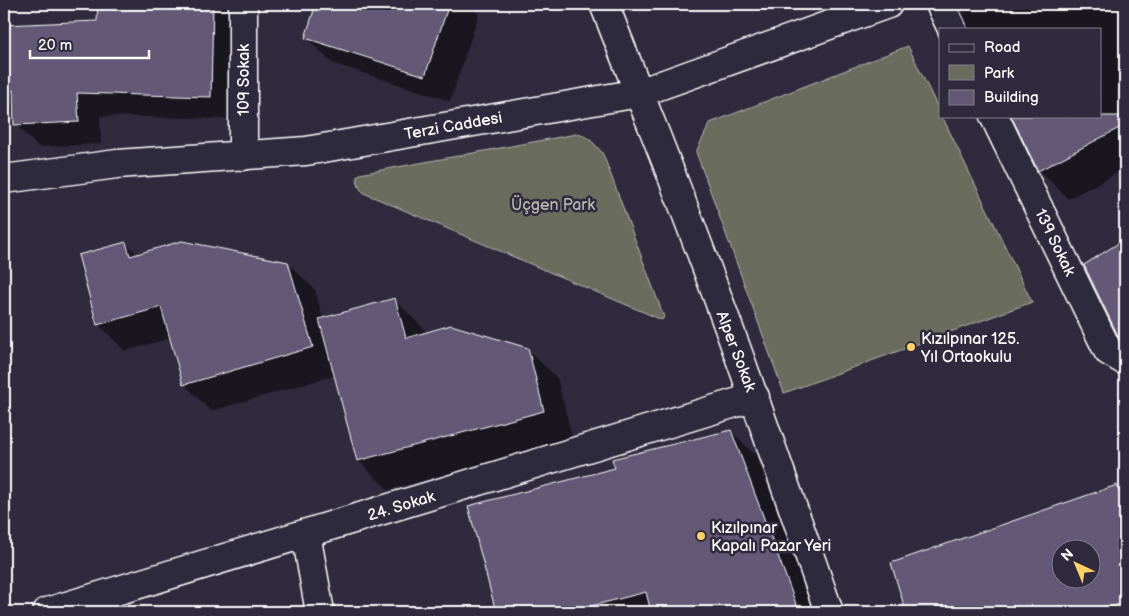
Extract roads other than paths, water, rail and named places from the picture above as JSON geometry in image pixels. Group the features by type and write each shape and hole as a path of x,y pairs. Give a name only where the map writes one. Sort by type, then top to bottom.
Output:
{"street":[{"name":"109 Sokak","path":"243,4 243,156"},
{"name":"Alper Sokak","path":"604,4 663,152 755,397 829,612"},
{"name":"Terzi Caddesi","path":"4,179 117,164 306,151 639,93 888,4"},
{"path":"940,4 952,28"},
{"name":"139 Sokak","path":"995,118 1108,351 1125,361"},
{"name":"24. Sokak","path":"47,612 755,397"},
{"path":"306,534 320,612"}],"place":[{"name":"Kızılpınar 125. Yıl Ortaokulu","path":"911,347"},
{"name":"Kızılpınar Kapalı Pazar Yeri","path":"701,536"}],"park label":[{"name":"Üçgen Park","path":"553,204"}]}
